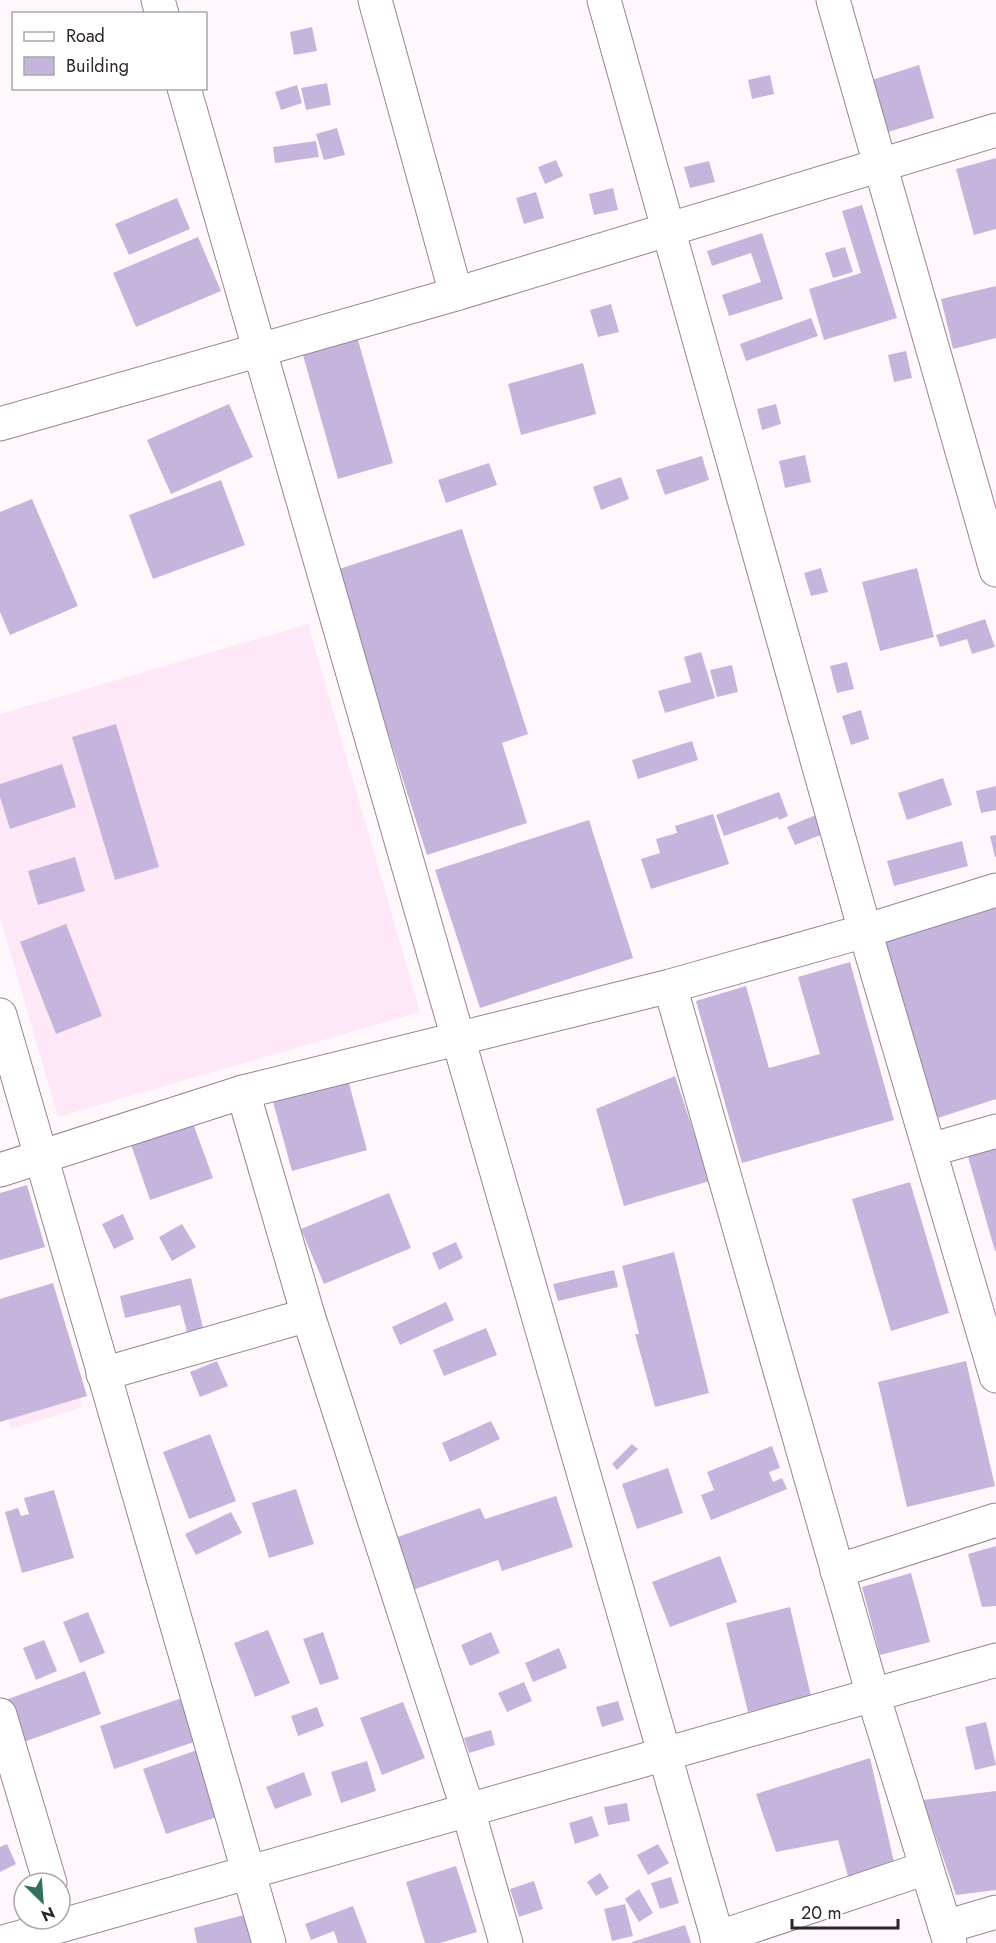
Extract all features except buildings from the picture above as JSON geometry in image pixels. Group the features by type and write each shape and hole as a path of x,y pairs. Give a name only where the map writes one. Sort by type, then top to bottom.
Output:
{"street":[{"path":"375,0 456,294"},
{"path":"604,0 865,931 996,1376"},
{"path":"833,0 996,570"},
{"path":"184,90 718,1940 926,1868"},
{"path":"0,424 456,294 996,130"},
{"path":"0,1170 243,1092 670,986 865,931 996,890"},
{"path":"670,986 873,1695 947,1935 996,1912"},
{"path":"0,1015 269,1943"},
{"path":"243,1092 308,1315 468,1810 506,1943"},
{"path":"930,1150 996,1131"},
{"path":"103,1374 308,1315"},
{"path":"837,1571 996,1520"},
{"path":"72,1925 996,1660"},
{"path":"0,1715 46,1871"},
{"path":"0,1943 50,1931"}],"shaded area":[{"path":"308,624 420,1012 58,1117 0,917 0,714"},
{"path":"0,1381 77,1389 83,1407 11,1429 0,1394"}]}
